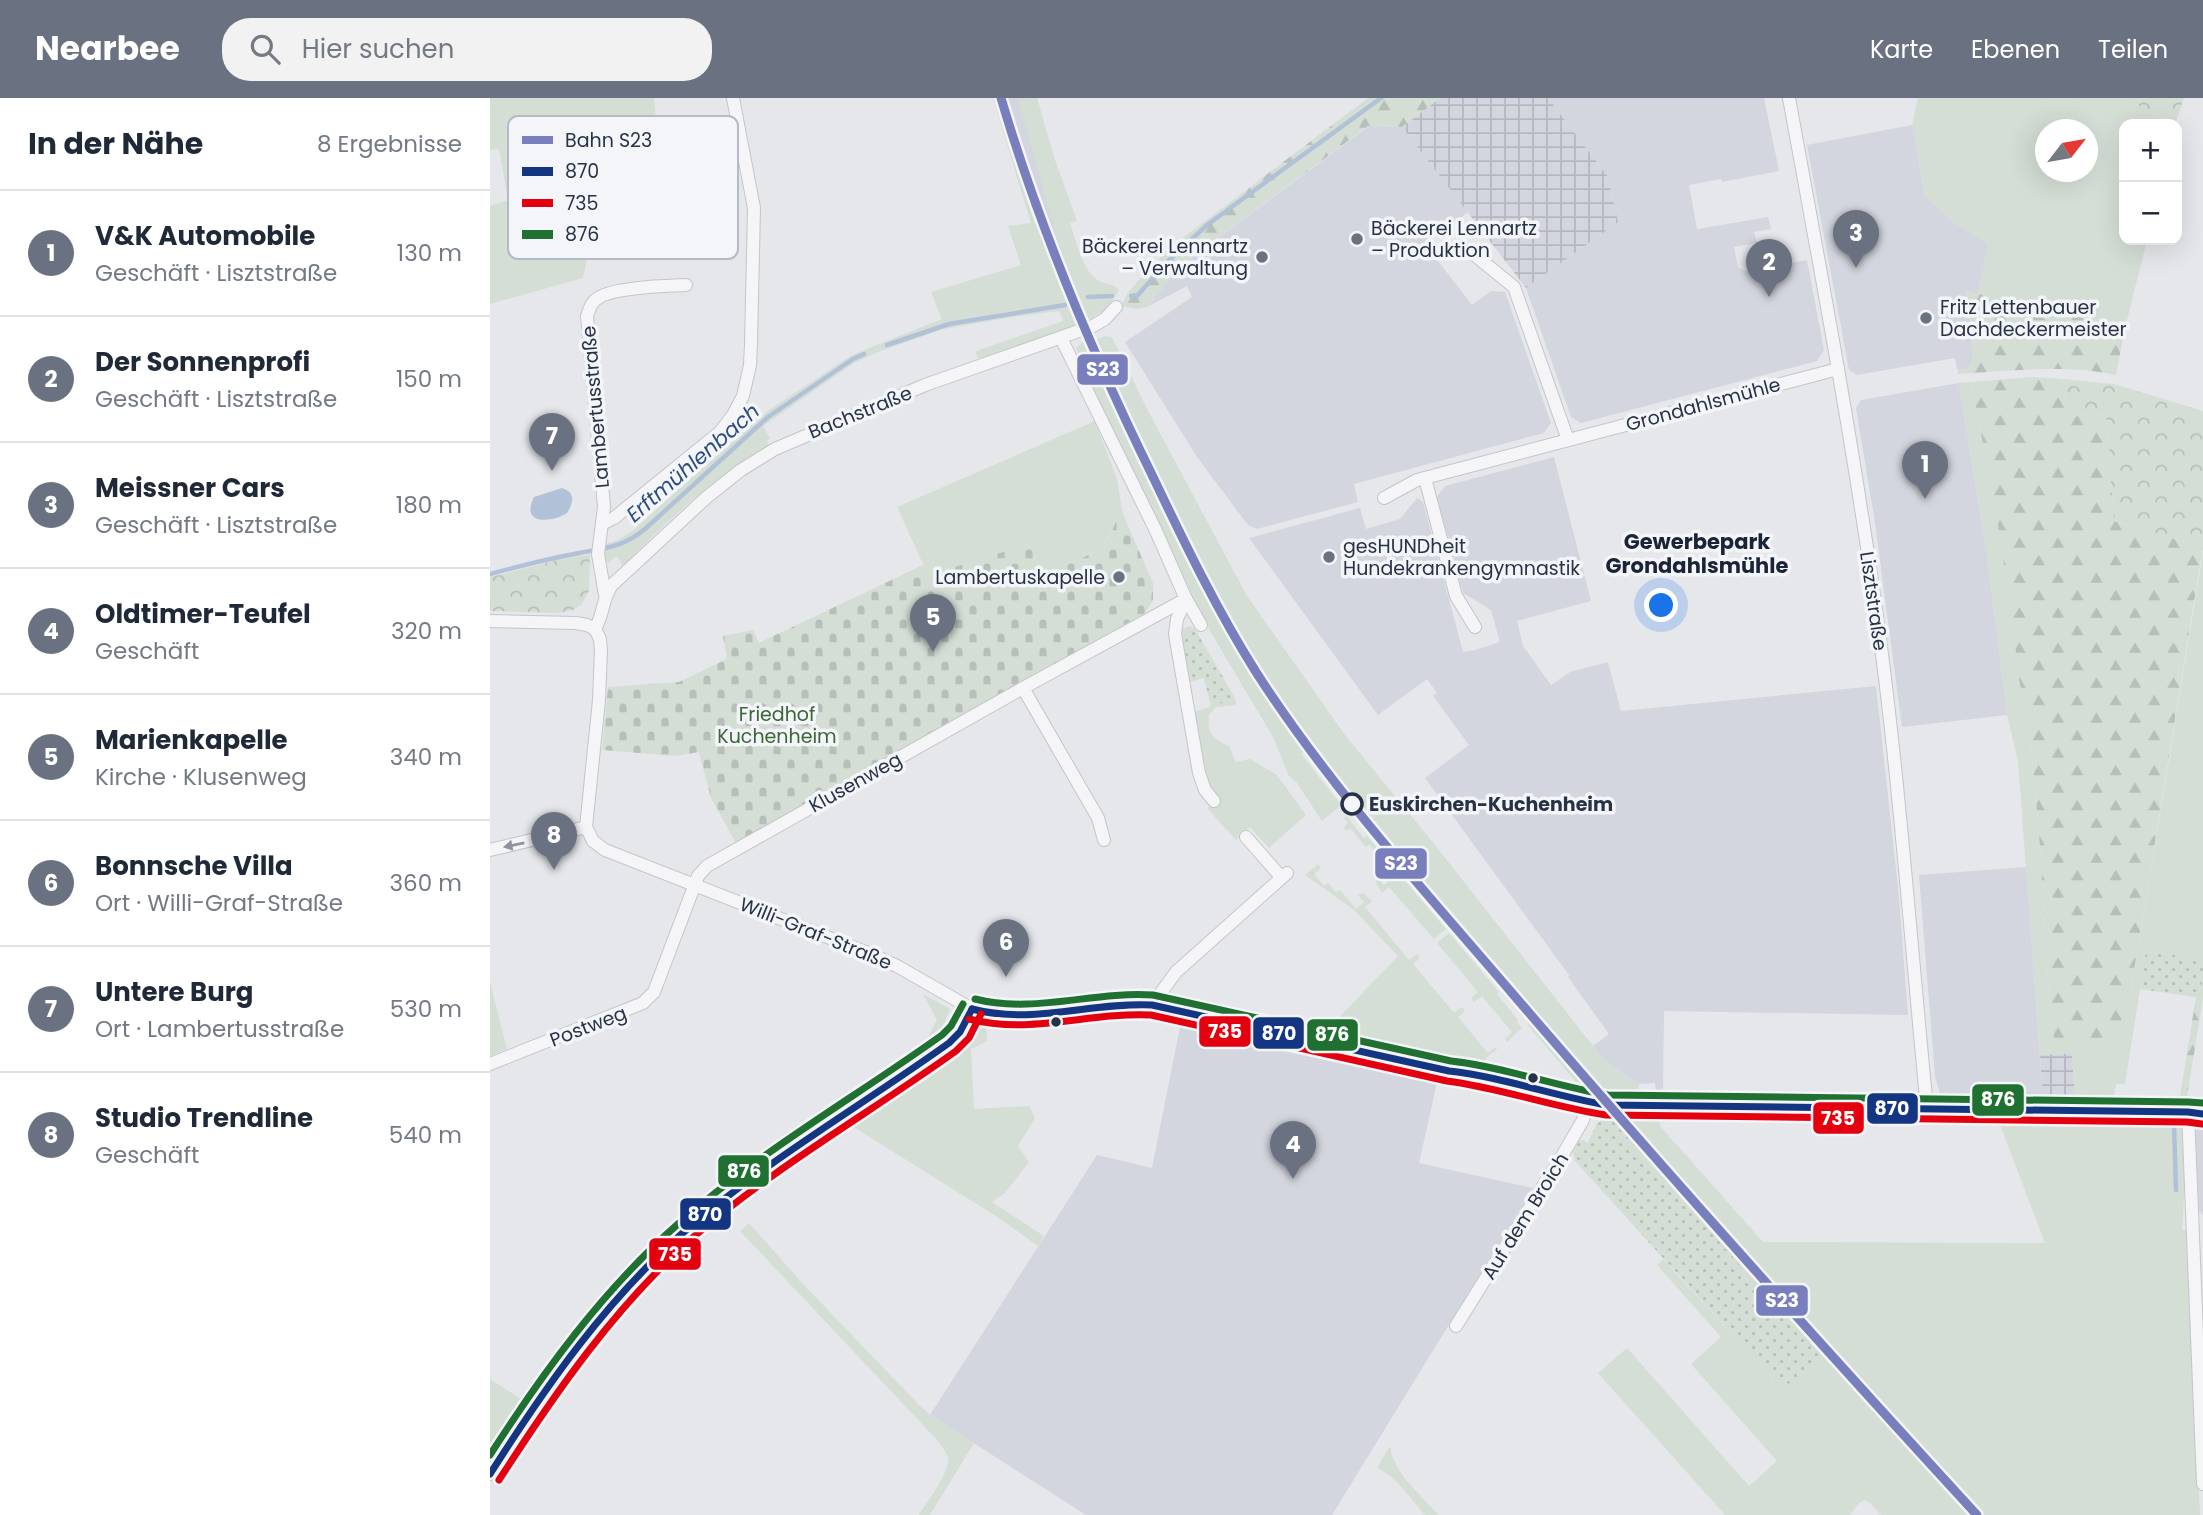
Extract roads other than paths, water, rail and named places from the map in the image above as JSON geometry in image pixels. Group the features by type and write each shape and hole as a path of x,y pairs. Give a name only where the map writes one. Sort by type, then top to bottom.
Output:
{"street":[{"path":"733,98 736,116"},
{"name":"Lisztstraße","path":"1789,98 1867,546 1888,706 1910,911 1927,1108"},
{"path":"602,524 614,518 720,432 743,396 750,365 754,208 738,124"},
{"path":"1471,253 1514,287 1569,440"},
{"name":"Lambertusstraße","path":"586,827 598,712 601,651 600,639 595,629 603,616 605,595 598,549 604,508 587,316 591,303 601,295 651,287 686,285"},
{"name":"Bachstraße","path":"632,567 707,497 741,470 775,449 925,385 1094,326 1116,307"},
{"path":"1061,338 1200,625"},
{"name":"Grondahlsmühle","path":"1384,498 1417,480 1838,369"},
{"path":"1425,478 1456,596 1475,627"},
{"name":"Lambertusstraße","path":"605,595 632,567"},
{"path":"1186,599 1177,619 1175,634 1199,773 1205,790 1214,801"},
{"name":"Klusenweg","path":"695,885 707,866 1186,599"},
{"path":"490,621 576,623 595,629"},
{"path":"1023,688 1098,818 1104,840"},
{"path":"490,850 586,827"},
{"name":"Willi-Graf-Straße","path":"586,827 593,841 606,850 868,953 897,966 972,1009 993,1015 1016,1017 1110,1005 1152,1005 1449,1071 1469,1073 1588,1102 2203,1114"},
{"path":"1152,1005 1176,972 1284,875 1246,837"},
{"name":"Postweg","path":"490,1065 643,1003 654,992 695,885"},
{"path":"490,1474 566,1360 610,1307 660,1254 747,1183 949,1043 960,1032 972,1009"},
{"name":"Auf dem Broich","path":"1456,1326 1583,1120 1588,1102"},
{"path":"2188,1112 2197,1230 2203,1484"}],"water":[{"path":"562,488 569,492 572,498 567,513 546,520 534,517 531,506 534,497"}],"waterway":[{"name":"Erftmühlenbach","path":"1131,296 1137,296 1170,259 1207,225 1381,98"},
{"name":"Erftmühlenbach","path":"1088,297 1112,296"},
{"name":"Erftmühlenbach","path":"887,345 949,324 1065,305"},
{"name":"Erftmühlenbach","path":"490,574 609,547 636,536 768,417 864,354"},
{"path":"2174,1125 2176,1190"}],"rail line":[{"name":"S23","path":"1001,98 1050,244 1110,386 1215,601 1256,672 1285,715 1378,837 1569,1059 1742,1256 1977,1515"}],"place":[{"name":"Bäckerei Lennartz – Produktion","path":"1357,239"},
{"name":"Bäckerei Lennartz – Verwaltung","path":"1262,257"},
{"name":"Meissner Cars","path":"1856,268"},
{"name":"Der Sonnenprofi","path":"1769,297"},
{"name":"Fritz Lettenbauer Dachdeckermeister","path":"1926,318"},
{"name":"Untere Burg","path":"552,471"},
{"name":"V&K Automobile","path":"1925,499"},
{"name":"gesHUNDheit Hundekrankengymnastik","path":"1329,557"},
{"name":"Lambertuskapelle","path":"1119,577"},
{"name":"Marienkapelle","path":"933,652"},
{"name":"Euskirchen-Kuchenheim","path":"1352,804"},
{"name":"Studio Trendline","path":"554,870"},
{"name":"Bonnsche Villa","path":"1006,977"},
{"name":"Oldtimer-Teufel","path":"1293,1179"}],"district":[{"name":"Gewerbepark Grondahlsmühle","path":"1697,554"}],"park label":[{"name":"Friedhof Kuchenheim","path":"777,725"}]}
